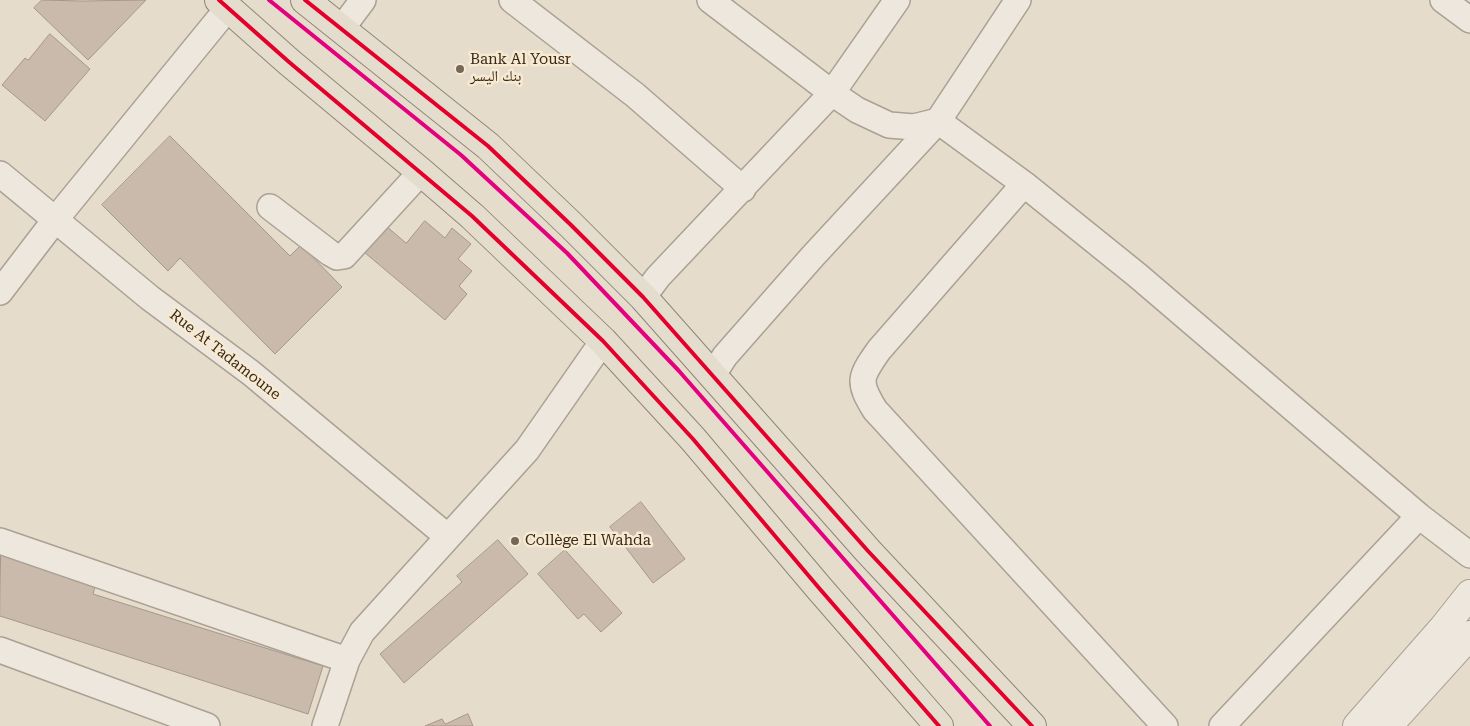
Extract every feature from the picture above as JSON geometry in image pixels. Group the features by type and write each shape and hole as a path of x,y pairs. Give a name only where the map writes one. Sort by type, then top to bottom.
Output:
{"main road":[{"path":"305,0 488,146 571,225 643,297 868,551 1032,726"},
{"path":"223,4 472,216 603,341 693,438 939,726"}],"street":[{"path":"342,28 363,0"},
{"path":"512,0 635,95 742,189"},
{"path":"710,0 857,110 888,124 914,127 938,121"},
{"path":"643,297 658,277 832,93 897,0"},
{"path":"712,376 724,356 938,121 1018,0"},
{"path":"0,292 223,4"},
{"path":"938,121 1024,184 1137,275 1419,516 1470,555"},
{"path":"270,208 337,258 344,256 422,172"},
{"name":"Rue At Tadamoune","path":"0,174 150,298 251,373 448,537"},
{"path":"1024,184 879,350 863,375 864,393 875,410 1164,726"},
{"path":"325,726 347,660 357,640 370,622 528,450 603,341"},
{"path":"1222,726 1419,516"},
{"path":"0,541 347,660"},
{"path":"1357,726 1443,628 1470,594"},
{"path":"1388,726 1470,635"},
{"path":"0,650 207,726"}],"building":[{"path":"42,0 146,0 88,60 34,8"},
{"path":"50,34 90,69 45,121 2,85 25,58 28,60"},
{"path":"170,136 290,256 301,245 342,287 275,354 180,258 168,271 102,205"},
{"path":"425,221 445,238 452,228 471,244 458,259 472,271 459,286 467,294 445,320 364,252 386,226 406,243"},
{"path":"641,502 685,559 653,583 610,527"},
{"path":"498,540 528,574 404,683 380,654 462,582 457,576"},
{"path":"565,550 622,613 601,632 584,614 578,619 538,574"},
{"path":"1,552 96,583 93,594 323,666 308,714 0,616"},
{"path":"468,714 473,726 425,726 442,719 445,724"}],"transit line":[{"path":"219,0 289,62 472,216 603,341 693,439 939,726"},
{"path":"269,0 461,155 567,253 679,371 990,726"},
{"path":"305,0 488,146 571,225 643,297 868,551 1032,726"}],"place":[{"name":"Bank Al Yousr بنك اليسر","path":"460,69"},
{"name":"Collège El Wahda","path":"515,541"}]}
